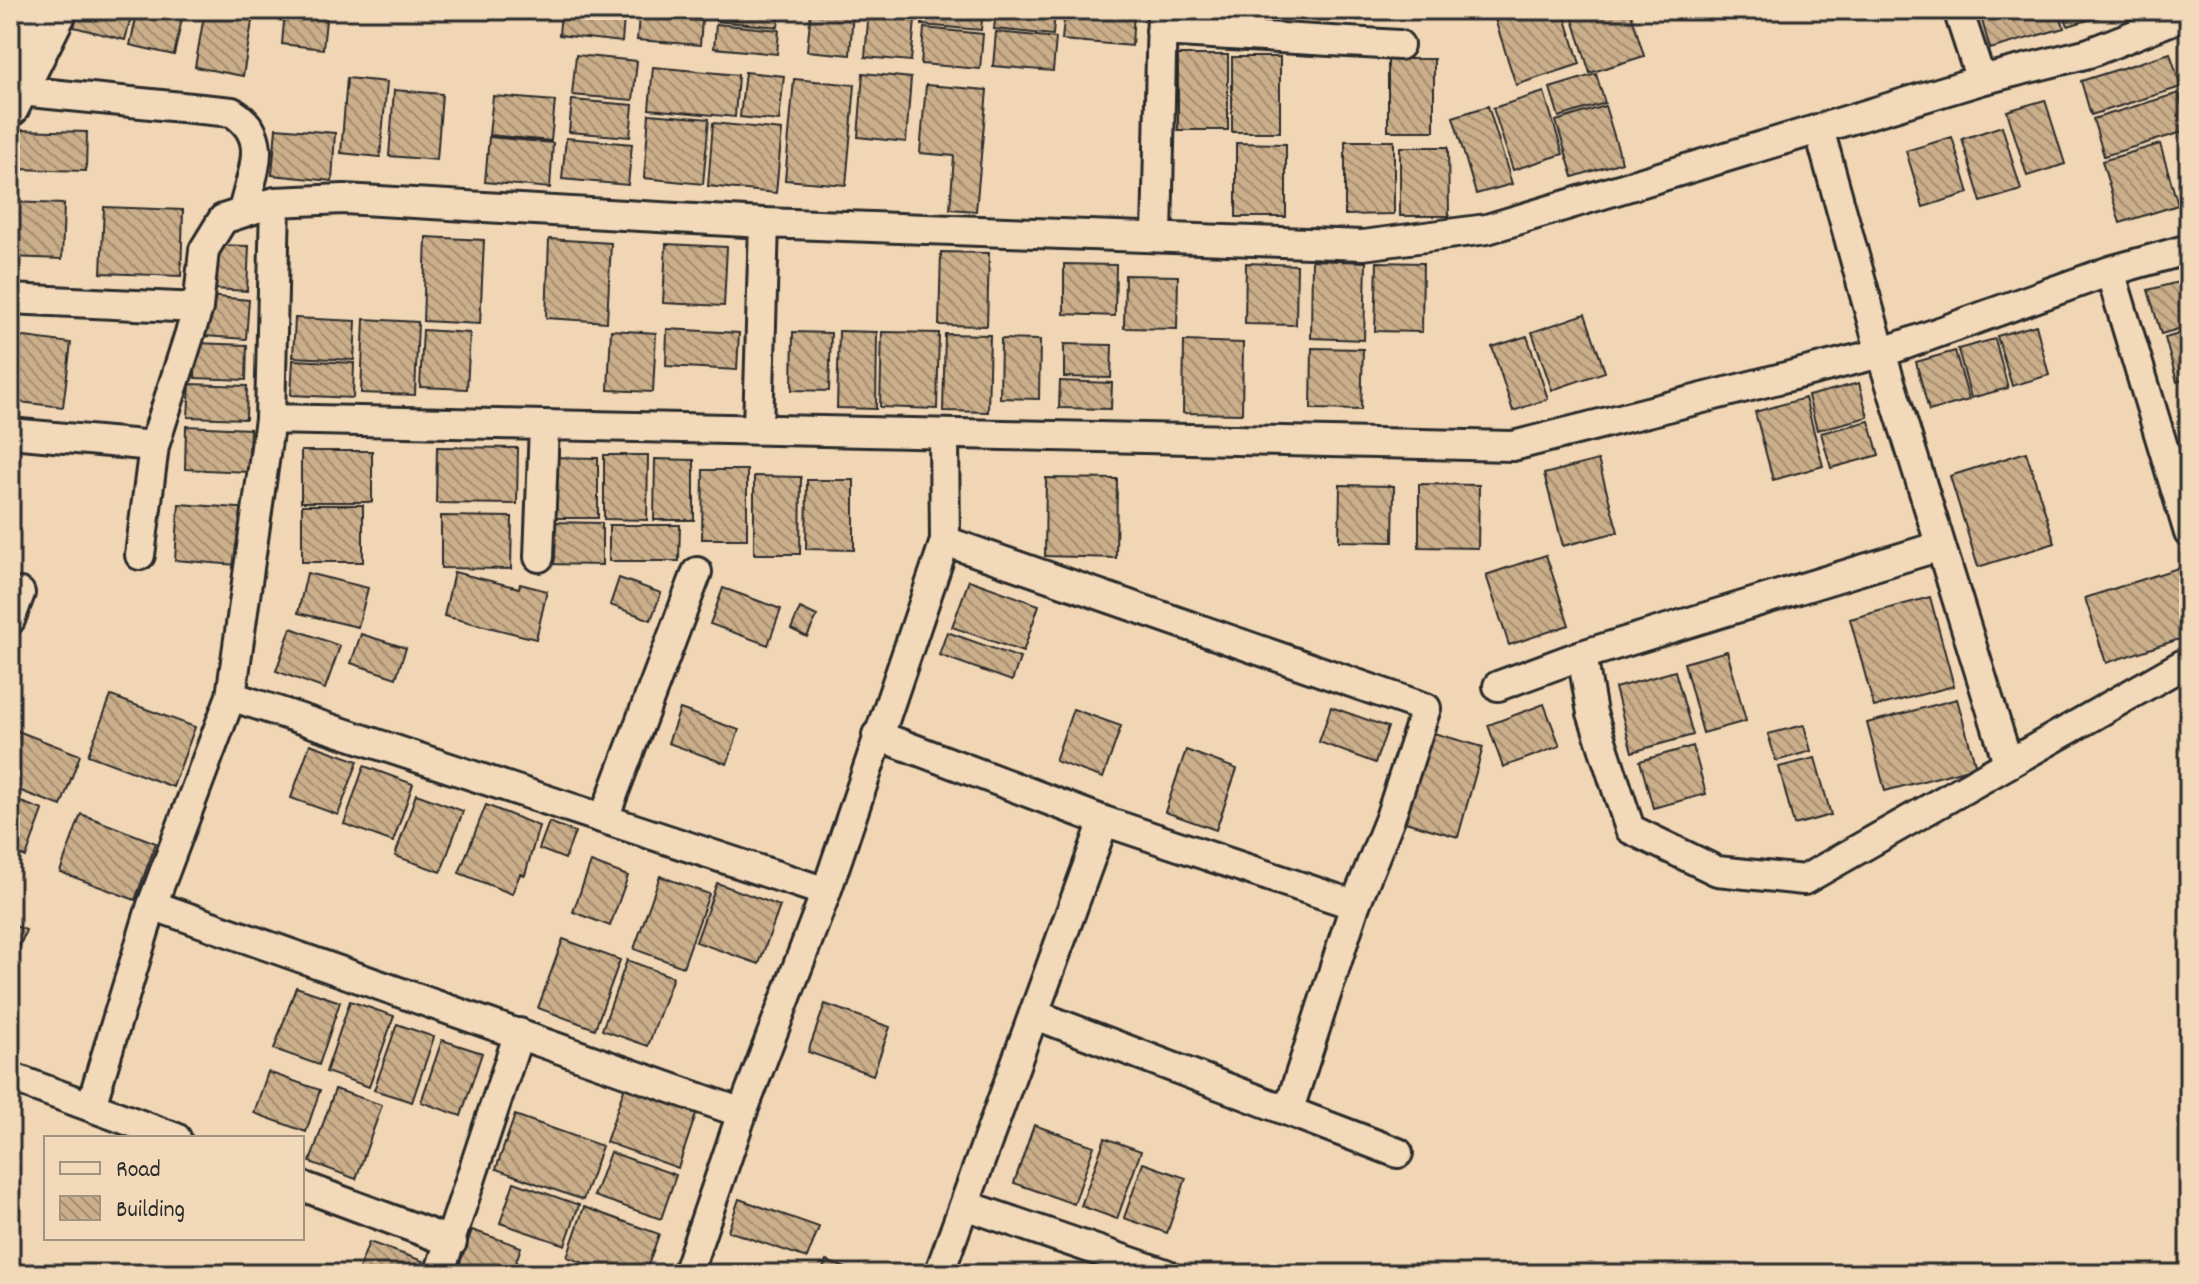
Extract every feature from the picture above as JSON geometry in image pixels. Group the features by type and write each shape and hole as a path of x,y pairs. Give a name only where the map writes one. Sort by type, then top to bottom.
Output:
{"street":[{"path":"10,42 26,10"},
{"path":"59,10 13,96 232,112 250,123 256,140 243,211"},
{"path":"1958,10 1981,80"},
{"path":"1157,237 1161,21 1399,45"},
{"path":"140,555 154,446 198,308 204,250 223,219 275,202 344,199 427,201 764,223 1363,245 1487,229 1981,80 2089,53 2184,22"},
{"path":"1819,129 1881,353 2008,763"},
{"path":"91,1106 152,905 231,696 270,419 275,202"},
{"path":"758,427 764,223"},
{"path":"270,419 544,426 758,427 944,435 1513,446 1881,353 2110,271 2189,249"},
{"path":"2110,271 2189,533"},
{"path":"10,299 198,308"},
{"path":"539,557 544,426"},
{"path":"10,433 154,446"},
{"path":"687,1274 742,1113 826,892 945,541 944,435"},
{"path":"945,541 1426,708 1390,818 1355,905 1289,1109"},
{"path":"1498,686 1582,655 1940,546"},
{"path":"604,818 697,572"},
{"path":"10,620 20,593"},
{"path":"1582,655 1592,713 1630,829 1717,871 1804,880 2189,661"},
{"path":"231,696 826,892"},
{"path":"877,735 1104,821 1355,905"},
{"path":"939,1274 1036,1015 1104,821"},
{"path":"152,905 742,1113"},
{"path":"1036,1015 1398,1153"},
{"path":"439,1274 519,1033"},
{"path":"10,1077 171,1136"},
{"path":"304,1187 452,1242"},
{"path":"965,1205 1166,1274"}],"building":[{"path":"79,10 133,10 125,40 74,27"},
{"path":"138,10 184,10 174,55 130,45"},
{"path":"205,10 254,10 243,76 195,67"},
{"path":"285,10 327,10 323,49 282,44"},
{"path":"639,10 702,10 701,18"},
{"path":"717,10 780,10 778,27 716,21"},
{"path":"811,10 853,10 850,55 807,51"},
{"path":"869,10 916,10 911,61 865,57"},
{"path":"923,10 983,10 981,30 922,25"},
{"path":"996,10 1055,10 1053,35 994,29"},
{"path":"1065,10 1134,10 1132,46 1062,40"},
{"path":"1492,10 1563,10 1580,64 1516,85"},
{"path":"1570,10 1630,10 1644,56 1590,73"},
{"path":"1979,10 2059,10 2064,28 1990,49"},
{"path":"2063,10 2103,10 2105,15 2068,26"},
{"path":"561,11 624,17 622,42 559,35"},
{"path":"639,15 702,21 700,45 637,40"},
{"path":"716,24 779,30 777,54 714,48"},
{"path":"924,28 983,34 980,69 921,64"},
{"path":"996,32 1056,38 1053,71 993,66"},
{"path":"2170,53 2181,87 2091,115 2081,81"},
{"path":"576,55 637,61 633,100 572,95"},
{"path":"1178,55 1228,55 1228,130 1178,130"},
{"path":"1232,57 1280,57 1280,132 1232,132"},
{"path":"1388,59 1434,59 1434,131 1388,131"},
{"path":"653,67 738,75 735,117 649,109"},
{"path":"745,72 784,76 779,121 740,117"},
{"path":"863,73 911,78 906,142 858,137"},
{"path":"1596,74 1605,103 1559,117 1550,88"},
{"path":"347,78 387,82 380,157 341,153"},
{"path":"794,79 855,85 846,185 785,180"},
{"path":"926,85 987,90 976,211 950,209 954,156 920,153"},
{"path":"394,90 442,94 437,160 389,156"},
{"path":"1544,92 1563,154 1513,170 1493,108"},
{"path":"2179,93 2189,130 2104,156 2093,119"},
{"path":"493,96 555,101 551,141 489,135"},
{"path":"572,100 633,105 630,137 569,132"},
{"path":"2045,100 2065,164 2027,176 2007,111"},
{"path":"1488,106 1512,184 1476,194 1453,117"},
{"path":"1605,106 1622,162 1573,177 1556,121"},
{"path":"649,114 709,119 703,184 644,178"},
{"path":"713,123 782,130 776,193 708,186"},
{"path":"2002,126 2021,190 1981,202 1962,139"},
{"path":"276,128 335,133 332,181 272,175"},
{"path":"18,130 87,132 86,171 16,169"},
{"path":"489,137 553,143 550,188 485,182"},
{"path":"1952,137 1969,193 1923,207 1906,151"},
{"path":"566,138 632,144 628,185 562,179"},
{"path":"1345,141 1394,141 1394,214 1345,215"},
{"path":"1236,143 1286,144 1286,217 1236,217"},
{"path":"2160,144 2178,205 2120,223 2102,161"},
{"path":"1400,147 1448,147 1449,216 1400,216"},
{"path":"10,202 64,204 62,259 10,257"},
{"path":"104,207 183,210 181,276 101,273"},
{"path":"426,237 484,240 480,324 423,321"},
{"path":"549,239 611,243 607,322 546,318"},
{"path":"666,244 727,247 724,306 663,303"},
{"path":"216,245 249,246 247,291 214,289"},
{"path":"941,252 989,253 987,326 939,325"},
{"path":"1312,260 1366,262 1364,340 1311,338"},
{"path":"1377,262 1423,263 1422,332 1375,331"},
{"path":"1246,263 1297,265 1296,325 1245,324"},
{"path":"1064,264 1116,265 1115,316 1064,314"},
{"path":"1125,275 1178,276 1177,329 1124,328"},
{"path":"2186,280 2189,326 2161,334 2148,290"},
{"path":"207,296 249,300 246,339 205,336"},
{"path":"1585,314 1605,372 1552,390 1532,332"},
{"path":"295,318 356,321 354,360 293,357"},
{"path":"364,319 418,322 415,395 361,393"},
{"path":"2036,325 2049,375 2012,386 1997,336"},
{"path":"667,329 739,333 737,370 666,366"},
{"path":"423,330 470,333 467,389 420,387"},
{"path":"611,330 656,333 653,392 608,390"},
{"path":"839,331 877,332 876,409 837,408"},
{"path":"2189,331 2189,378 2177,382 2165,338"},
{"path":"793,332 831,333 829,391 792,390"},
{"path":"882,332 939,333 937,409 880,407"},
{"path":"945,334 990,335 988,412 943,411"},
{"path":"10,335 71,343 63,407 10,401"},
{"path":"1527,336 1548,399 1513,411 1492,347"},
{"path":"1001,339 1040,340 1039,399 1000,398"},
{"path":"1995,339 2008,388 1971,398 1958,349"},
{"path":"1184,341 1243,343 1242,414 1183,413"},
{"path":"196,343 247,345 246,380 195,378"},
{"path":"1064,344 1112,345 1111,378 1064,377"},
{"path":"1312,348 1363,349 1361,410 1311,409"},
{"path":"1955,351 1969,400 1929,411 1916,362"},
{"path":"293,360 354,363 353,398 291,395"},
{"path":"1060,381 1112,383 1111,409 1059,408"},
{"path":"1859,383 1868,417 1817,430 1808,396"},
{"path":"190,384 247,386 246,419 188,417"},
{"path":"1805,398 1823,466 1773,480 1755,412"},
{"path":"1869,421 1879,455 1831,468 1821,433"},
{"path":"186,426 250,429 248,472 185,469"},
{"path":"437,447 518,448 517,504 436,503"},
{"path":"301,451 372,451 372,502 301,502"},
{"path":"2026,452 2055,543 1978,567 1950,476"},
{"path":"604,455 648,455 647,520 604,519"},
{"path":"548,457 598,458 598,518 548,518"},
{"path":"655,459 694,460 694,520 654,520"},
{"path":"1598,460 1618,532 1563,546 1544,474"},
{"path":"703,470 747,470 747,539 702,539"},
{"path":"754,476 801,477 800,554 754,554"},
{"path":"1046,478 1117,479 1116,558 1045,556"},
{"path":"807,480 854,480 854,550 806,549"},
{"path":"1419,484 1479,485 1478,548 1419,547"},
{"path":"1340,485 1394,486 1393,542 1339,541"},
{"path":"179,504 253,509 249,566 175,560"},
{"path":"302,505 363,505 363,562 302,562"},
{"path":"441,516 512,517 511,569 441,568"},
{"path":"546,522 602,523 602,565 546,564"},
{"path":"609,525 680,525 679,561 609,561"},
{"path":"1546,555 1569,625 1509,645 1486,575"},
{"path":"2178,568 2189,600 2189,636 2106,663 2085,598"},
{"path":"454,572 519,588 520,584 547,591 536,639 444,616"},
{"path":"307,573 368,588 358,627 298,613"},
{"path":"619,578 661,593 651,620 610,605"},
{"path":"969,580 1039,605 1023,652 952,627"},
{"path":"723,588 781,609 768,645 710,624"},
{"path":"1930,597 1954,686 1874,707 1850,619"},
{"path":"800,608 817,616 807,637 791,629"},
{"path":"291,628 340,646 325,689 276,671"},
{"path":"947,632 1020,658 1012,681 939,655"},
{"path":"361,634 406,648 396,678 351,663"},
{"path":"1727,651 1746,721 1703,733 1684,663"},
{"path":"1675,671 1693,735 1632,752 1615,688"},
{"path":"111,696 195,727 173,787 88,755"},
{"path":"1957,699 1976,767 1885,791 1867,723"},
{"path":"1544,704 1560,746 1503,767 1488,725"},
{"path":"1331,707 1388,727 1375,763 1319,742"},
{"path":"680,709 739,730 727,764 668,743"},
{"path":"1073,709 1121,726 1103,778 1055,761"},
{"path":"1804,725 1811,751 1776,761 1768,734"},
{"path":"10,728 80,755 61,806 10,787"},
{"path":"1430,732 1483,747 1458,837 1405,822"},
{"path":"310,744 358,761 338,815 291,798"},
{"path":"1693,746 1706,794 1653,808 1640,761"},
{"path":"1186,750 1237,769 1216,830 1165,812"},
{"path":"1815,758 1831,815 1794,825 1779,767"},
{"path":"364,766 413,784 393,842 344,824"},
{"path":"416,794 463,811 441,872 395,856"},
{"path":"10,798 43,810 26,857 10,851"},
{"path":"486,805 539,826 525,875 520,874 512,894 459,873"},
{"path":"81,814 156,843 135,900 60,872"},
{"path":"549,822 575,832 565,859 539,849"},
{"path":"591,862 628,876 610,926 573,912"},
{"path":"660,876 709,894 683,967 634,949"},
{"path":"717,883 780,906 759,964 696,942"},
{"path":"10,924 26,930 10,972"},
{"path":"563,939 620,960 595,1029 538,1008"},
{"path":"627,960 673,977 648,1046 602,1030"},
{"path":"296,987 340,1002 319,1065 274,1049"},
{"path":"350,1001 394,1016 369,1087 326,1072"},
{"path":"825,1004 890,1027 873,1075 808,1052"},
{"path":"397,1024 434,1037 412,1102 374,1090"},
{"path":"442,1040 482,1053 461,1116 421,1102"},
{"path":"268,1072 320,1090 306,1132 254,1113"},
{"path":"625,1086 697,1111 678,1168 606,1142"},
{"path":"335,1089 382,1105 356,1179 310,1162"},
{"path":"515,1115 602,1146 583,1200 496,1169"},
{"path":"1034,1125 1094,1146 1074,1204 1014,1183"},
{"path":"1105,1138 1141,1151 1117,1219 1081,1206"},
{"path":"610,1152 676,1175 661,1219 594,1196"},
{"path":"1143,1163 1186,1178 1167,1233 1124,1218"},
{"path":"514,1182 579,1205 565,1245 500,1223"},
{"path":"739,1199 819,1227 807,1258 728,1231"},
{"path":"584,1207 659,1234 645,1274 614,1274 567,1257"},
{"path":"472,1230 521,1247 512,1274 456,1274"},
{"path":"369,1242 423,1261 418,1274 357,1274"},
{"path":"826,1261 863,1274 821,1274"}]}
